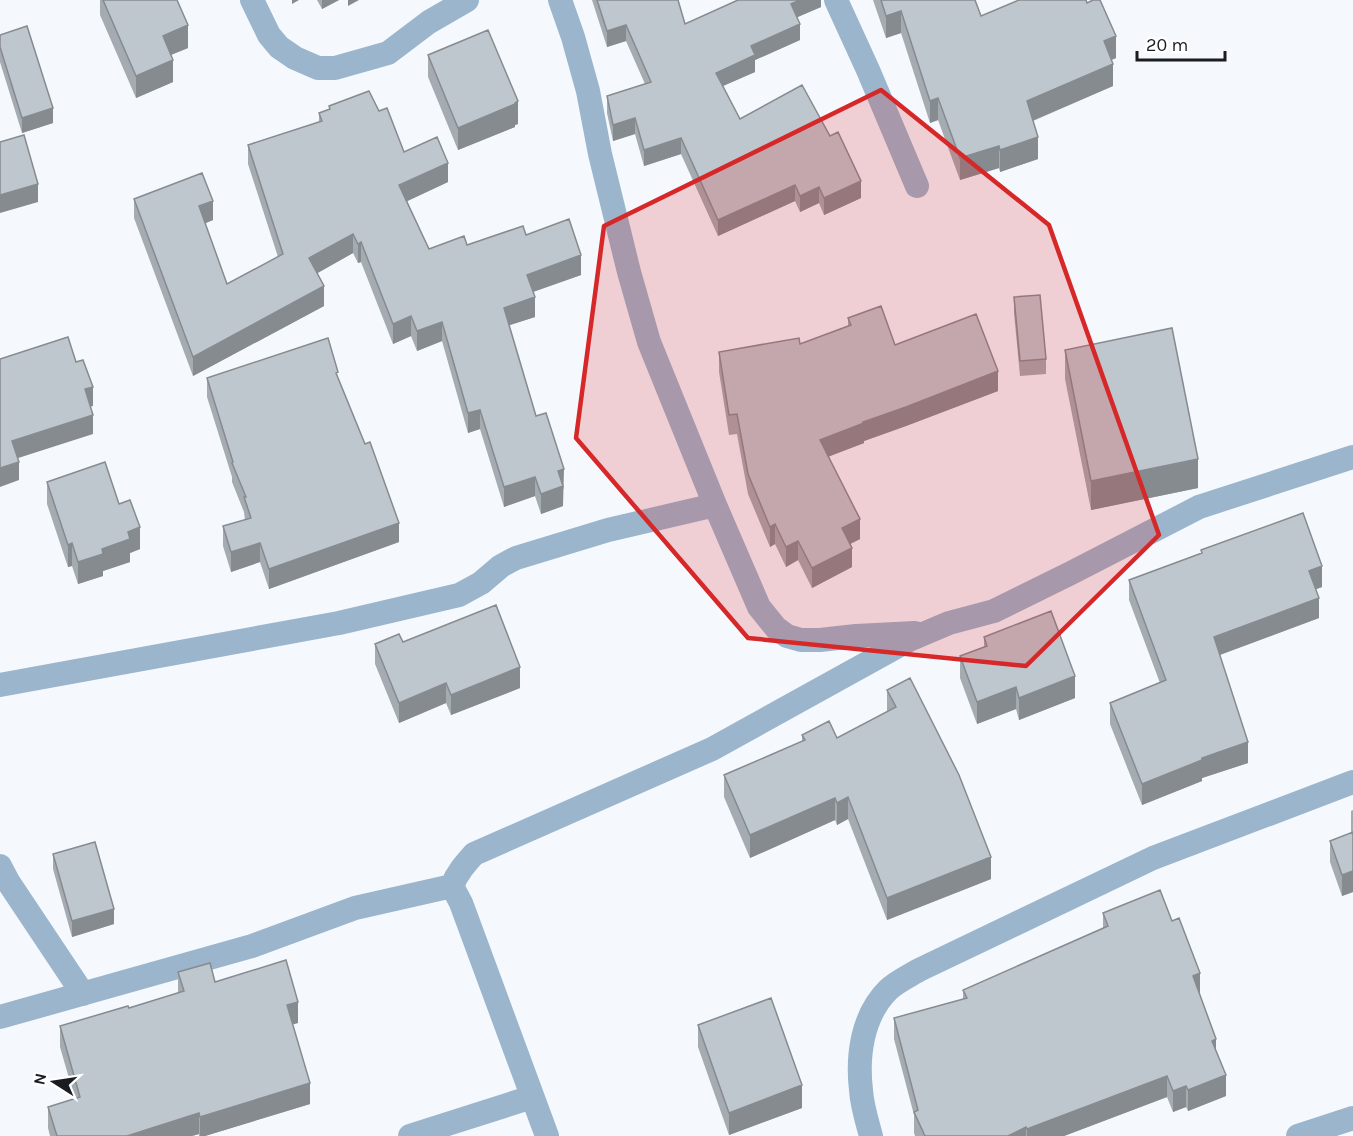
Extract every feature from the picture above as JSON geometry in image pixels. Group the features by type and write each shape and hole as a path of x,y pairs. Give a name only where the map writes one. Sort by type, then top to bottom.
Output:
{"street":[{"path":"252,0 268,35 279,47 318,68 335,68 388,53 429,22 467,0"},
{"path":"560,0 573,36 588,91 600,154 649,342 759,607 776,628 787,636 801,640 930,632"},
{"path":"836,0 917,186"},
{"path":"548,1136 461,903 452,886 455,877 474,854 712,749 909,640 949,623 994,610 1199,507 1353,457"},
{"path":"0,685 339,623 459,595 481,583 501,566 516,558 608,530 715,505"},
{"path":"871,1136 861,1092 860,1059 866,1028 873,1010 888,989 919,970 1153,858 1353,782"},
{"path":"0,866 83,994"},
{"path":"0,1017 252,946 355,908 452,886"},
{"path":"410,1136 532,1097"},
{"path":"1298,1136 1353,1118"}],"highlighted area":[{"path":"881,90 1049,225 1159,535 1026,666 748,638 576,438 604,226"}],"building":[{"path":"103,0 177,0 188,25 163,36 173,60 136,76"},
{"path":"597,0 678,0 685,24 738,0 800,0 791,4 800,24 751,46 755,55 716,73 740,119 802,85 830,136 838,132 861,181 824,198 819,187 800,196 795,185 718,220 681,138 644,150 635,118 613,125 607,96 651,82 626,25 607,31"},
{"path":"881,0 975,0 981,16 1019,0 1086,0 1087,3 1100,0 1116,36 1104,41 1113,64 1027,101 1038,137 1000,150 999,146 960,158 938,98 930,101 901,11 886,16"},
{"path":"27,26 53,108 22,118 0,47 0,35"},
{"path":"488,30 518,101 458,128 428,55"},
{"path":"369,91 379,111 387,108 404,152 437,137 448,163 399,185 429,249 464,236 467,245 523,226 526,235 569,219 581,255 527,275 535,297 504,308 536,416 546,413 564,469 558,471 563,486 541,494 535,477 504,487 480,410 468,413 442,322 417,331 411,316 393,324 361,242 358,244 353,234 309,258 324,286 193,357 134,199 202,173 213,201 199,206 227,284 283,254 248,145 322,121 319,113 330,109 329,106"},
{"path":"24,135 38,184 0,195 0,142"},
{"path":"1040,295 1046,359 1020,361 1014,297"},
{"path":"881,306 895,345 976,314 998,371 820,440 860,519 842,528 852,548 812,568 798,541 786,547 775,524 770,527 748,474 737,414 729,415 719,352 799,338 800,344 851,325 848,318"},
{"path":"1172,328 1198,459 1091,481 1065,350"},
{"path":"68,337 76,362 83,360 93,387 85,389 93,415 12,441 19,462 0,468 0,359"},
{"path":"328,338 338,372 336,373 365,444 370,442 399,523 269,569 260,543 231,552 223,526 251,518 207,378"},
{"path":"105,462 119,504 130,500 140,527 128,532 130,539 102,549 103,554 78,562 72,543 68,545 47,482"},
{"path":"1303,513 1322,566 1309,571 1319,598 1214,637 1248,742 1202,758 1202,760 1142,784 1110,703 1166,680 1129,580 1202,553 1201,550"},
{"path":"496,605 520,667 451,695 446,683 399,703 375,644 399,634 403,642"},
{"path":"1051,611 1075,676 1019,698 1016,687 977,702 960,656 987,646 984,637"},
{"path":"910,678 959,775 991,857 887,898 848,797 837,803 835,798 750,835 724,775 805,740 802,735 829,721 837,738 896,707 887,690"},
{"path":"1353,832 1353,871 1342,875 1330,841"},
{"path":"95,842 114,909 72,921 53,854"},
{"path":"1160,890 1172,921 1179,918 1200,973 1193,976 1216,1039 1212,1041 1226,1075 1188,1090 1186,1086 1173,1091 1167,1076 1027,1129 1026,1127 1008,1136 925,1136 914,1112 918,1110 894,1018 967,998 963,990 1108,926 1103,913"},
{"path":"286,960 298,1002 287,1005 310,1083 200,1117 199,1113 127,1136 57,1136 48,1107 80,1097 60,1026 184,991 178,972 210,963 215,982"},
{"path":"771,998 802,1085 729,1113 698,1025"}]}
